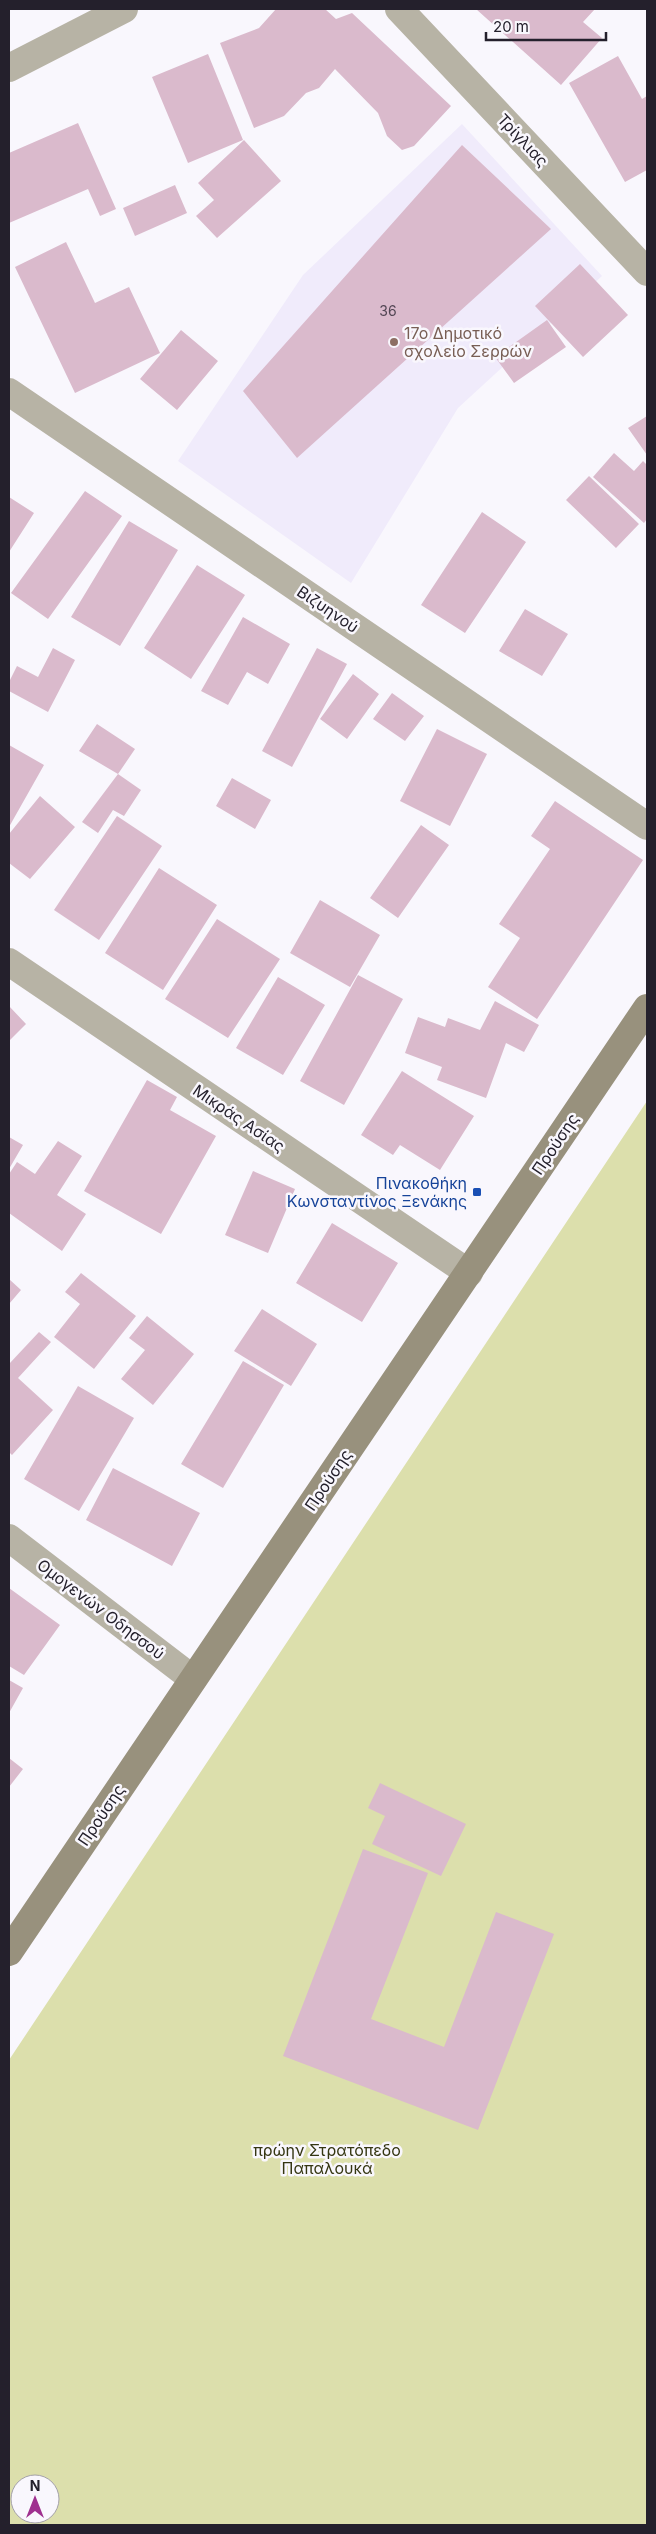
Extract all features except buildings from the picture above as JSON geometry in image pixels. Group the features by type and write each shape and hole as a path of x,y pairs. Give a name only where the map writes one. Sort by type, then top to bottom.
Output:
{"main road":[{"name":"Προύσης","path":"9,1952 647,1008"}],"street":[{"path":"9,68 124,9"},
{"name":"Τρίγλιας","path":"399,9 647,272"},
{"name":"Βιζυηνού","path":"9,392 647,826"},
{"name":"Μικράς Ασίας","path":"9,962 469,1273"},
{"name":"Ομογενών Οδησσού","path":"9,1538 193,1679"}],"shaded area":[{"name":"17ο Δημοτικό σχολείο Σερρών","path":"462,124 602,276 458,408 351,583 178,461 303,275"}],"green space":[{"name":"πρώην Στρατόπεδο Παπαλουκά","path":"647,1101 647,2525 9,2525 9,2060"}],"place":[{"name":"17ο Δημοτικό σχολείο Σερρών","path":"394,342"},
{"name":"Πινακοθήκη Κωνσταντίνος Ξενάκης","path":"477,1192"}]}
